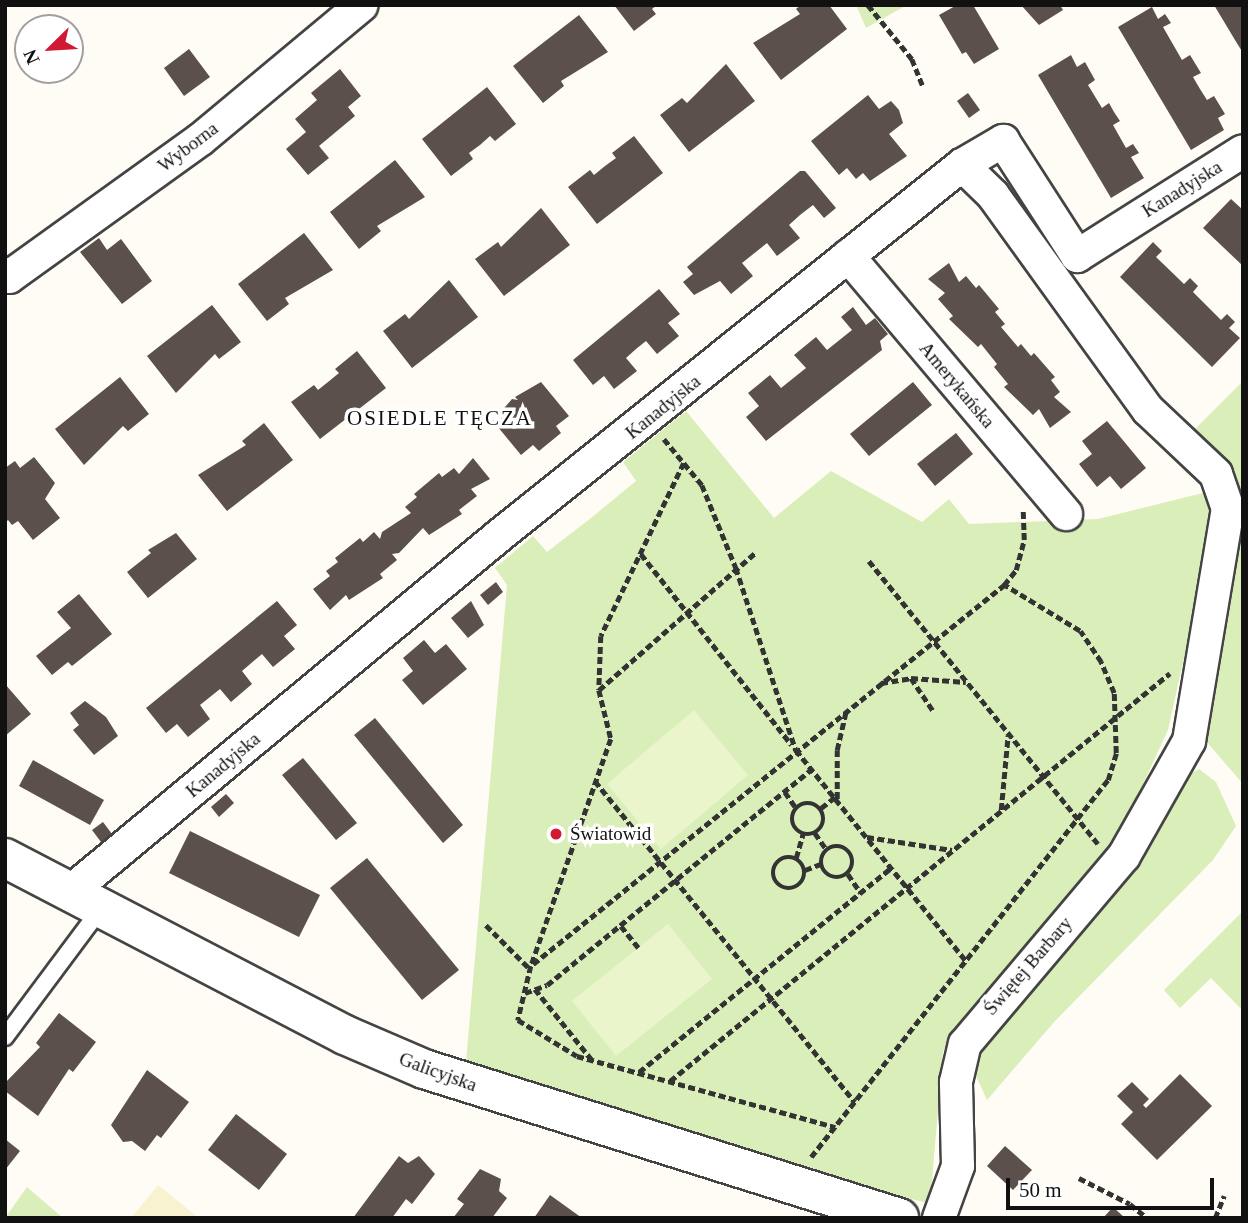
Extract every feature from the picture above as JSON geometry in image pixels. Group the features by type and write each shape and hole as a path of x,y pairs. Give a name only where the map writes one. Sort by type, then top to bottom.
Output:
{"street":[{"name":"Wyborna","path":"5,274 9,276 201,139 362,5"},
{"name":"Kanadyjska","path":"86,899 500,535 962,166 1003,141 1077,256 1243,151"},
{"name":"Świętej Barbary","path":"939,1218 958,1166 956,1082 965,1044 1124,856 1189,741 1228,509 1226,492 1216,474 1148,410 993,195 962,166"},
{"name":"Amerykańska","path":"848,256 1066,514"},
{"name":"Galicyjska","path":"6,861 86,899 345,1035 424,1069 899,1218"}],"lane":[{"path":"5,1037 86,899"}],"path":[{"path":"868,5 912,60 924,88"},
{"path":"657,431 702,485 736,568 796,750"},
{"path":"684,463 601,636 599,691 611,738 530,968 518,1020 577,1056 835,1127"},
{"path":"530,968 796,750 1004,585 1016,570 1024,540 1022,519"},
{"path":"599,691 756,552"},
{"path":"640,554 966,961"},
{"path":"869,561 1095,841"},
{"path":"802,1169 1108,780 1116,753 1114,693 1101,662 1080,631 1004,585"},
{"path":"880,683 911,678 967,682"},
{"path":"911,678 934,712"},
{"path":"669,1081 1162,678"},
{"path":"836,798 837,750 846,710"},
{"path":"1001,811 1009,734"},
{"path":"524,994 547,985 812,769"},
{"path":"595,781 855,1102"},
{"path":"785,792 796,808"},
{"path":"821,808 836,798"},
{"path":"803,834 792,820 796,808 807,802 821,808"},
{"path":"803,834 815,833 824,824 821,808"},
{"path":"815,833 827,850"},
{"path":"796,859 803,834"},
{"path":"867,837 953,850"},
{"path":"827,850 841,846 849,852 854,862 848,874"},
{"path":"805,870 796,859 783,858 775,865 777,885 787,890 798,887 805,870 821,864 827,850"},
{"path":"821,864 830,877 848,874"},
{"path":"639,1073 891,868"},
{"path":"848,874 861,893"},
{"path":"486,925 530,968"},
{"path":"621,926 639,948"},
{"path":"535,989 593,1060"},
{"path":"1079,1178 1130,1204 1147,1218"},
{"path":"1215,1218 1224,1196"}],"shaded area":[{"path":"158,1185 199,1218 131,1218"}],"green space":[{"path":"856,5 907,5 866,28"},
{"path":"1243,381 1243,499 1230,475 1189,435"},
{"path":"686,411 774,518 831,471 922,522 949,499 969,524 1098,519 1203,493 1217,508 1168,730 1114,847 943,1051 930,1204 802,1169 466,1062 507,585 495,568 533,536 547,552 591,518 636,481 623,462"},
{"path":"1243,499 1243,784 1199,733"},
{"path":"694,710 748,775 661,849 607,784"},
{"path":"1199,769 1216,782 1236,826 1213,860 1055,1021 987,1100 971,1065 1018,1001 1141,863 1179,780"},
{"path":"1243,911 1243,1011 1211,978 1180,1008 1164,990"},
{"path":"668,924 712,979 616,1056 572,1001"},
{"path":"27,1187 63,1218 5,1218"}],"building":[{"path":"614,5 657,5 652,9 656,14 634,31"},
{"path":"801,5 829,5 847,29 781,80 753,43 800,14 796,9"},
{"path":"957,5 973,5 999,49 974,64 966,52 962,54 939,15"},
{"path":"1021,5 1060,5 1063,10 1039,25"},
{"path":"1214,5 1243,5 1243,53 1235,40"},
{"path":"1152,7 1158,19 1165,14 1171,23 1163,27 1182,60 1190,55 1201,73 1193,77 1207,100 1214,96 1225,114 1218,118 1224,130 1191,150 1118,27"},
{"path":"579,15 608,52 561,81 564,86 543,103 513,66"},
{"path":"189,49 210,77 184,96 164,68"},
{"path":"1071,55 1077,67 1085,62 1095,80 1088,85 1102,108 1109,103 1120,121 1113,125 1126,148 1133,144 1139,153 1131,157 1144,178 1111,198 1038,75"},
{"path":"726,64 755,101 689,152 660,115 682,98 687,103"},
{"path":"340,69 361,96 348,107 355,116 319,146 329,158 308,175 286,149 306,132 295,119 317,100 311,93"},
{"path":"487,87 516,124 495,141 490,136 469,153 473,159 451,176 422,139"},
{"path":"968,93 980,110 969,118 957,101"},
{"path":"868,95 879,109 891,101 899,110 903,123 889,134 907,156 870,181 863,173 856,179 847,168 839,175 811,141"},
{"path":"634,136 663,173 597,224 568,187 590,170 594,175 616,158 612,153"},
{"path":"395,160 425,197 377,226 381,231 359,249 330,212"},
{"path":"800,171 805,171 836,208 824,218 813,205 800,215 789,225 800,238 777,256 767,243 742,263 753,276 731,294 720,281 694,295 683,282 693,274 687,267"},
{"path":"1231,199 1243,210 1243,266 1203,228"},
{"path":"541,208 570,245 504,296 475,259 498,242 501,247"},
{"path":"304,233 333,270 285,298 289,304 267,321 238,284"},
{"path":"99,238 107,250 121,239 152,281 122,304 80,252"},
{"path":"1153,242 1162,251 1156,257 1184,284 1190,278 1198,286 1193,292 1221,320 1227,314 1235,322 1229,328 1240,338 1212,367 1120,277"},
{"path":"949,263 959,282 966,276 976,288 979,285 999,309 995,312 1005,324 1001,327 1018,347 1021,344 1031,356 1034,353 1055,377 1051,380 1060,392 1054,397 1071,412 1050,428 1039,409 1033,415 1004,387 1008,384 981,344 978,347 949,319 953,316 938,299 945,293 928,279"},
{"path":"449,280 478,317 412,368 383,331 405,314 409,319"},
{"path":"659,289 680,314 668,323 679,336 657,354 646,341 636,349 626,358 637,371 614,389 604,376 593,385 573,360"},
{"path":"212,305 241,342 219,359 215,354 176,393 147,356"},
{"path":"853,307 866,325 875,318 888,334 880,341 882,350 766,441 746,417 759,406 748,393 770,375 781,388 806,368 794,355 816,337 827,350 852,330 841,317"},
{"path":"357,351 386,388 320,439 291,402 314,385 318,390 339,373 335,369"},
{"path":"120,377 149,414 128,431 123,426 84,465 55,429"},
{"path":"541,382 569,416 556,426 561,433 539,451 533,445 521,455 493,421 512,399 518,400 515,397"},
{"path":"913,382 932,405 869,456 850,434"},
{"path":"1107,421 1146,468 1121,489 1110,476 1097,487 1079,464 1092,454 1082,441"},
{"path":"264,423 293,460 227,511 198,475 246,445 242,441"},
{"path":"956,433 973,454 935,486 917,464"},
{"path":"34,457 55,483 45,499 60,518 33,540 18,521 12,525 8,520 5,523 5,468 15,461 20,468"},
{"path":"473,458 490,479 471,489 477,496 459,510 462,514 429,535 423,528 399,553 392,554 397,560 380,574 383,578 349,600 346,595 330,610 313,589 330,576 326,571 338,562 335,558 360,538 363,542 374,532 380,539 382,532 411,513 405,507 417,497 414,494 439,473 442,477 454,468 459,474"},
{"path":"176,533 197,559 148,598 127,572 151,553 148,550"},
{"path":"496,582 503,592 488,605 480,595"},
{"path":"79,594 112,634 72,666 68,662 52,675 36,656 71,628 57,612"},
{"path":"277,601 297,625 284,636 295,649 273,667 262,654 242,671 252,684 231,702 220,689 200,705 210,719 188,737 177,724 166,733 146,708"},
{"path":"471,601 484,625 468,638 451,618"},
{"path":"424,640 435,653 446,644 467,669 423,705 402,680 413,671 403,658"},
{"path":"5,684 31,714 5,736"},
{"path":"85,701 106,717 118,736 94,755 73,730 79,725 70,713"},
{"path":"375,718 463,825 443,843 354,735"},
{"path":"303,758 357,823 336,840 282,775"},
{"path":"33,760 104,800 90,825 19,786"},
{"path":"226,794 234,803 219,817 211,807"},
{"path":"103,822 112,834 101,842 92,830"},
{"path":"190,831 320,895 299,937 169,873"},
{"path":"367,858 459,970 422,1000 330,888"},
{"path":"59,1013 96,1042 73,1072 69,1069 38,1116 5,1091 5,1083 40,1047 36,1043"},
{"path":"147,1070 189,1102 161,1138 157,1135 145,1151 132,1141 123,1142 111,1125"},
{"path":"1180,1074 1212,1106 1157,1160 1121,1124 1133,1112 1117,1096 1132,1082 1149,1099 1143,1105 1146,1108"},
{"path":"236,1114 287,1154 259,1190 208,1150"},
{"path":"5,1139 20,1151 5,1170"},
{"path":"1005,1146 1032,1170 1013,1190 987,1166"},
{"path":"399,1156 408,1163 419,1156 435,1174 412,1204 406,1199 392,1218 353,1218"},
{"path":"480,1169 501,1179 499,1191 507,1198 492,1218 453,1218 464,1204 457,1199"},
{"path":"550,1195 582,1218 534,1218"},
{"path":"1113,1207 1125,1218 1103,1218"}],"place":[{"name":"Światowid","path":"556,834"}],"district":[{"name":"OSIEDLE TĘCZA","path":"440,418"}]}
